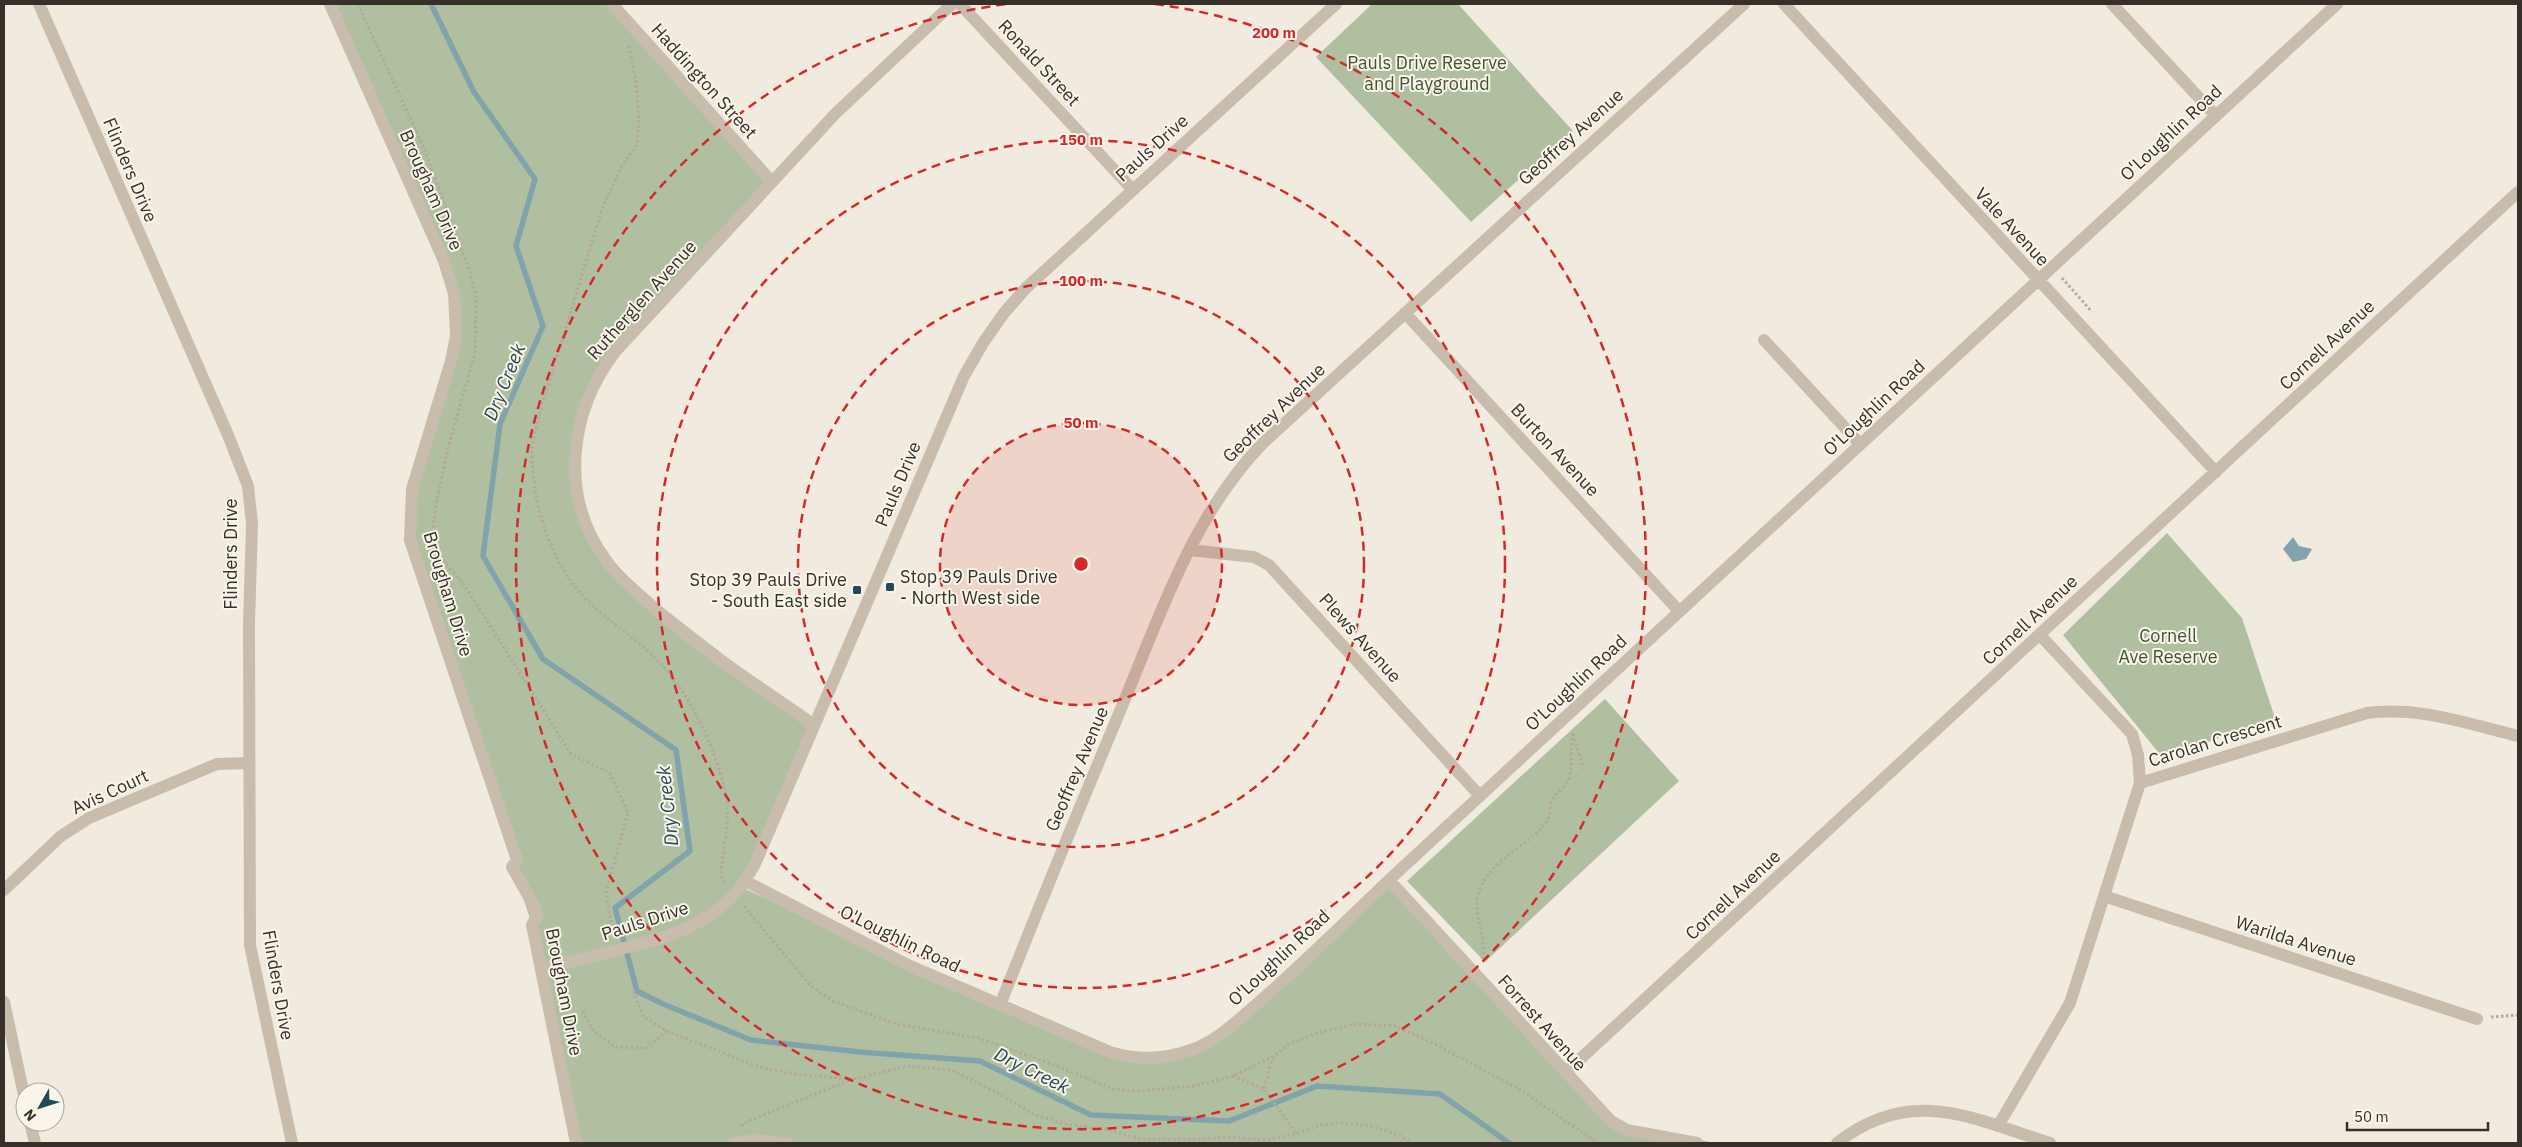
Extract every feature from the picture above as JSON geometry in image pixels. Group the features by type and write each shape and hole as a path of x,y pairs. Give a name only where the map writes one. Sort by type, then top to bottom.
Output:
{"street":[{"name":"Flinders Drive","path":"39,4 228,435 248,486 252,524 249,624 250,945 292,1143"},
{"name":"Brougham Drive","path":"330,4 444,261 454,294 456,310 454,346 412,489 410,540 517,860 512,867 534,906 537,916 532,925 576,1143"},
{"name":"Haddington Street","path":"612,4 772,182"},
{"name":"Rutherglen Avenue","path":"814,725 682,632 616,572 598,549 585,522 577,491 574,468 579,422 601,370 615,352 868,80 952,4"},
{"name":"Ronald Street","path":"960,4 1133,190"},
{"name":"Pauls Drive","path":"541,969 676,934 703,921 718,911 735,894 745,881 762,850 960,385 983,343 1004,313 1026,288 1336,4"},
{"name":"Geoffrey Avenue","path":"1000,1005 1053,870 1174,581 1216,500 1245,462 1405,313 1744,4"},
{"name":"Vale Avenue","path":"1784,4 2216,472"},
{"path":"2112,4 2216,116"},
{"name":"O'Loughlin Road","path":"745,881 908,965 1119,1055 1162,1058 1192,1050 1216,1037 1253,1007 2337,4"},
{"name":"Cornell Avenue","path":"1564,1073 2518,192"},
{"name":"Burton Avenue","path":"1405,313 1679,611"},
{"path":"1764,340 1860,444"},
{"name":"Plews Avenue","path":"1190,550 1254,556 1270,566 1480,796"},
{"path":"2040,635 2132,734 2138,755 2140,783"},
{"name":"Carolan Crescent","path":"1998,1126 2070,1004 2140,783 2367,713 2384,711 2426,714 2518,736"},
{"name":"Avis Court","path":"4,890 61,836 89,818 217,764 250,763"},
{"name":"Forrest Avenue","path":"1389,880 1603,1114 1627,1130 1697,1143"},
{"name":"Warilda Avenue","path":"2104,896 2478,1019"},
{"path":"4,1002 21,1082"},
{"path":"1837,1143 1866,1123 1897,1112 1915,1110 1937,1110 1998,1126 2050,1143"},
{"path":"735,1138 786,1143"}],"path":[{"path":"626,21 636,81 639,120 637,144 622,166 603,206 537,422 532,454 536,488 549,545 566,575 601,613 661,665 686,696 700,724 720,775 726,797 728,813 721,875 725,884 787,960 810,985 833,1001 859,1012 896,1024 978,1038 1055,1065 1112,1089 1139,1092 1186,1087 1233,1076 1274,1056 1289,1044 1354,1024 1394,1026 1432,1042 1519,1089 1598,1143"},
{"path":"432,547 463,583 571,754 610,773 614,781 628,813 606,892 613,935"},
{"path":"1571,726 1584,769"},
{"path":"1481,964 1484,940 1477,908 1478,894 1491,870 1502,858 1525,844 1548,819 1553,799 1568,780 1571,767 1570,747 1573,733"},
{"path":"632,991 644,1018 667,1032 759,1067 794,1074 853,1079"},
{"path":"583,1011 592,1029 616,1047 647,1048 667,1032"},
{"path":"2478,1019 2518,1015"},
{"path":"1264,1089 1274,1056"},
{"path":"735,1138 748,1121 853,1079 908,1066 951,1070 994,1091 1033,1114 1064,1124 1105,1129 1141,1139 1229,1137 1265,1140 1297,1134 1319,1125 1342,1123 1371,1126 1399,1136 1411,1143"},
{"path":"1233,1076 1264,1089 1297,1134"}],"green space":[{"path":"330,4 612,4 772,182 607,362 584,407 574,468 585,522 613,569 814,725 741,887 1000,1005 1119,1055 1175,1055 1207,1043 1389,880 1611,1121 1715,1143 575,1143 532,925 412,551 411,496 451,361 456,309 428,227"},
{"name":"Pauls Drive Reserve and Playground","path":"1372,4 1458,4 1573,131 1471,222 1316,57"},
{"name":"Cornell Ave Reserve","path":"2167,533 2242,618 2275,718 2163,758 2063,635"},
{"path":"1605,699 1679,781 1485,962 1407,881"}],"water":[{"path":"2293,537 2299,546 2312,549 2306,559 2293,562 2283,549"}],"waterway":[{"name":"Dry Creek","path":"431,4 474,92 535,179 516,246 543,326 500,424 483,556 543,659 676,750 690,851 615,908 637,991 663,1004 751,1040 860,1052 980,1061 1091,1115 1229,1121 1317,1086 1440,1094 1509,1143"}],"place":[{"name":"Stop 39 Pauls Drive - North West side","path":"890,587"},
{"name":"Stop 39 Pauls Drive - South East side","path":"857,590"}]}
